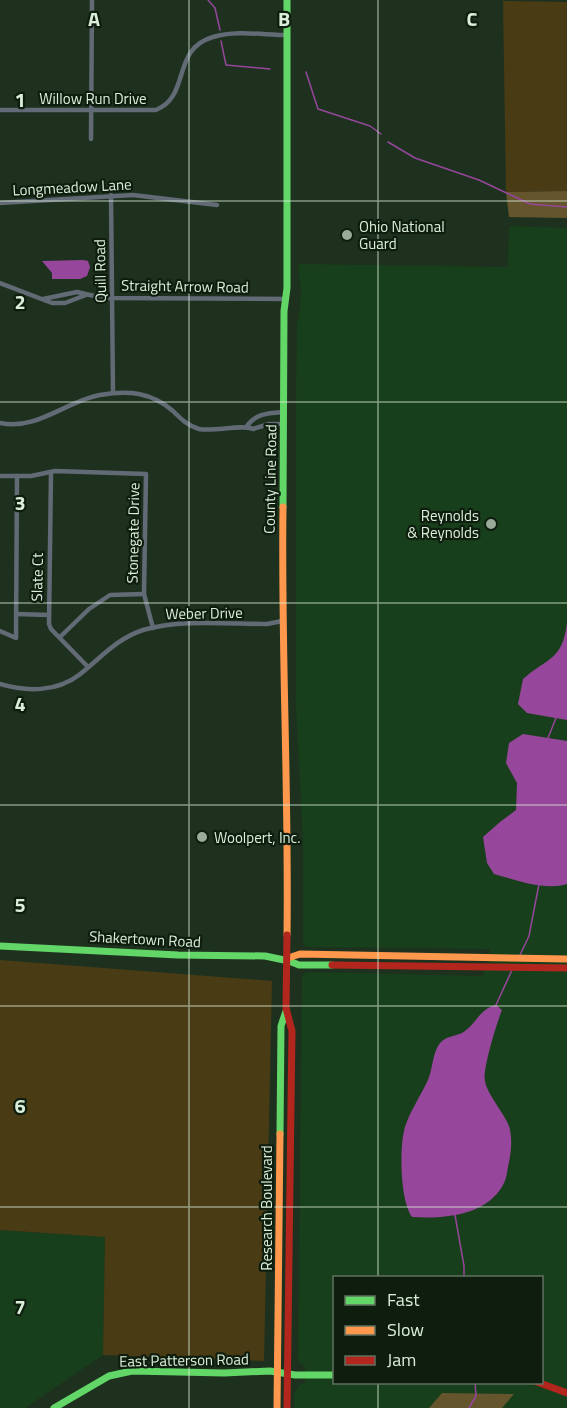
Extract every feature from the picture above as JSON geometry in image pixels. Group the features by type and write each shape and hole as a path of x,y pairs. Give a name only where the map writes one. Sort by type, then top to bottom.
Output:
{"main road":[{"name":"County Line Road","path":"287,0 287,248 284,311 282,621 288,837 288,958"},
{"name":"Shakertown Road","path":"0,946 288,958"},
{"path":"288,958 300,954 567,959"},
{"path":"288,958 299,964 567,968"},
{"name":"Research Boulevard","path":"277,1408 281,1026 286,1008 288,958"},
{"name":"Research Boulevard","path":"286,1008 292,1031 287,1408"},
{"path":"279,1157 290,1157"},
{"name":"East Patterson Road","path":"54,1408 91,1385 120,1373 278,1372 333,1375"},
{"path":"540,1384 567,1393"}],"street":[{"path":"91,139 92,0"},
{"name":"Willow Run Drive","path":"0,110 148,111 163,106 170,100 177,90 180,73 188,56 208,38 231,34 288,35"},
{"name":"Longmeadow Lane","path":"0,203 43,202 111,195 146,196 217,205"},
{"name":"Quill Road","path":"111,195 113,393"},
{"name":"Straight Arrow Road","path":"0,283 52,303 65,303 86,295"},
{"name":"Straight Arrow Road","path":"43,299 67,292 77,292 103,298 285,300"},
{"path":"0,423 29,423 84,399 113,393 134,393 153,397 185,423 197,428 239,429 266,413 284,412"},
{"path":"247,426 253,429 269,424 284,424"},
{"path":"0,476 31,476 51,472"},
{"name":"Stonegate Drive","path":"51,472 146,474 144,594 153,628"},
{"name":"Slate Ct","path":"51,472 49,615 51,629 88,667"},
{"path":"0,631 16,638 17,476"},
{"path":"60,638 89,609 110,595 144,594"},
{"path":"16,615 49,615"},
{"name":"Weber Drive","path":"0,684 14,688 43,689 61,684 77,677 119,641 153,628 177,624 267,624 282,621"}],"shaded area":[{"path":"503,1 567,2 567,191 506,192"},
{"path":"567,191 567,218 509,217 506,192"},
{"path":"509,226 567,228 567,1408 294,1408 294,1394 300,1385 305,1383 305,1366 298,1362 302,976 307,972 483,976 490,949 306,947 303,943 303,840 296,706 296,405 297,323 301,290 298,264 508,267"},
{"path":"42,261 88,261 90,267 87,276 80,279 52,279 52,273"},
{"path":"567,623 567,720 527,713 518,704 523,679 557,652 562,645"},
{"path":"523,734 567,741 567,884 549,886 521,882 494,874 487,863 483,837 516,810 517,783 506,763 509,743"},
{"path":"0,960 272,981 264,1361 103,1355 105,1237 0,1230"},
{"path":"496,1005 502,1010 491,1046 485,1081 510,1131 511,1152 505,1181 495,1195 475,1209 450,1216 412,1217 405,1199 402,1173 403,1136 407,1121 427,1082 435,1052 440,1043 465,1031 482,1012"},
{"path":"0,1230 105,1237 103,1355 25,1408 0,1408"},
{"path":"442,1393 514,1394 502,1408 429,1408"}],"waterway":[{"path":"208,0 215,8 220,30"},
{"path":"221,41 226,65 270,69"},
{"path":"306,72 318,109 370,126 381,134"},
{"path":"388,142 415,158 479,180 530,204 567,207"},
{"path":"548,738 556,718"},
{"path":"520,955 529,936 539,884"},
{"path":"496,1005 512,970"},
{"path":"455,1215 464,1276"},
{"path":"469,1408 476,1396 475,1384"}],"traffic: fast":[{"path":"283,507 284,311 287,288 287,0"},
{"path":"0,946 178,955 265,956 299,965 332,965"},
{"path":"280,1134 281,1026 286,1011"},
{"path":"54,1408 109,1376 132,1371 224,1373 270,1371 295,1375 333,1375"}],"traffic: slow":[{"path":"283,507 287,935"},
{"path":"288,958 300,954 567,959"},
{"path":"277,1408 280,1134"}],"traffic: jam":[{"path":"287,935 286,1008 292,1031 287,1408"},
{"path":"332,965 567,968"},
{"path":"542,1384 567,1393"}],"place":[{"name":"Ohio National Guard","path":"347,235"},
{"name":"Reynolds & Reynolds","path":"491,524"},
{"name":"Woolpert, Inc.","path":"202,837"}]}
